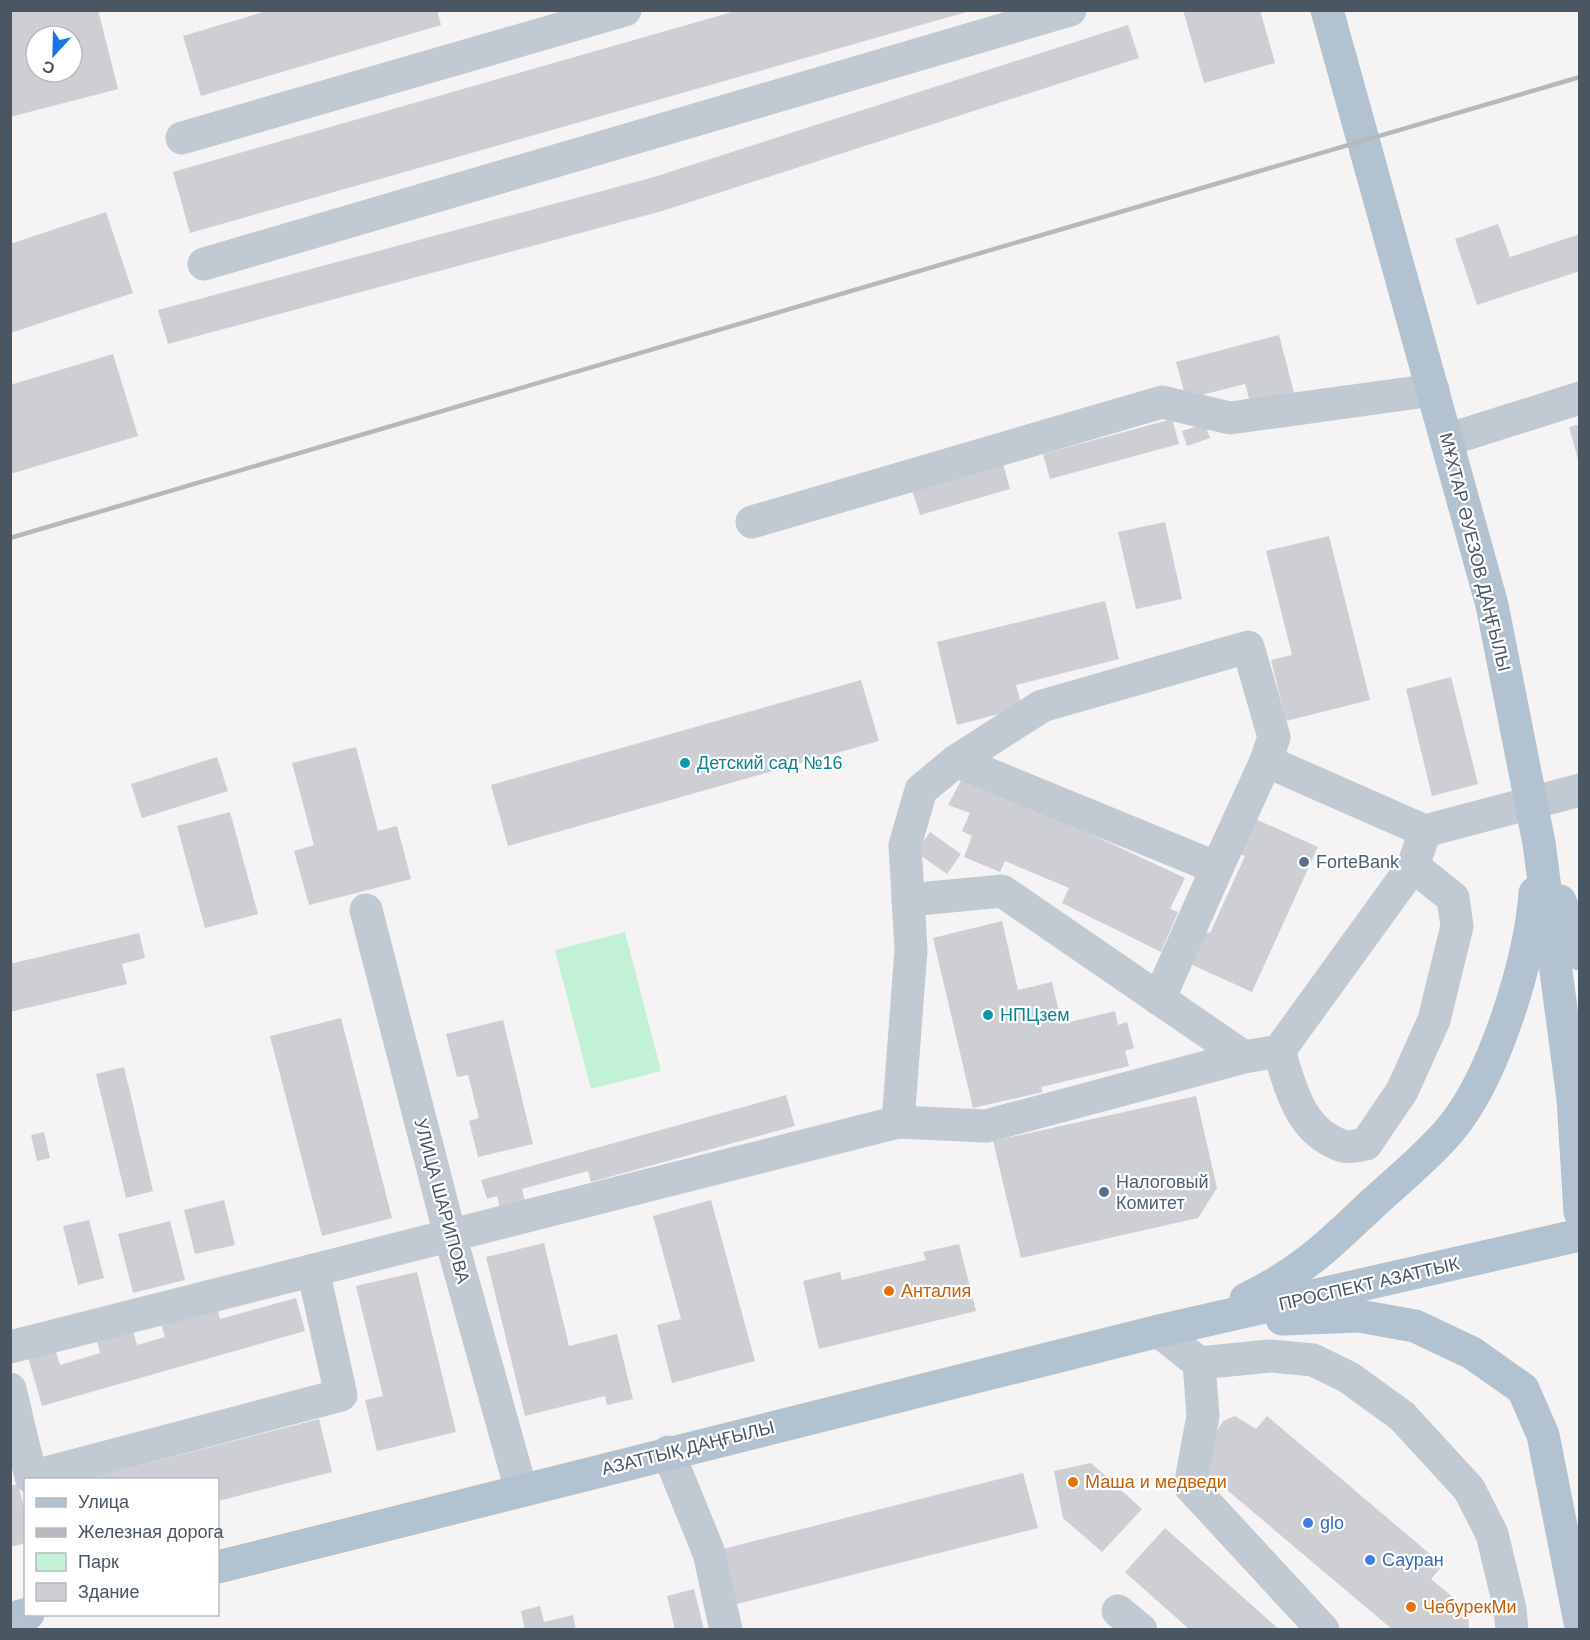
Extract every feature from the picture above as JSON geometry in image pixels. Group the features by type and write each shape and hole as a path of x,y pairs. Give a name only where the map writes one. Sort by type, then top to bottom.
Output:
{"main road":[{"name":"МҰХТАР ӘУЕЗОВ ДАҢҒЫЛЫ","path":"1327,10 1492,605 1539,843 1573,1099 1580,1212"},
{"path":"1539,843 1580,954"},
{"path":"1199,1323 1282,1282 1312,1260 1450,1130 1484,1075 1515,995 1533,918 1539,843"},
{"name":"ПРОСПЕКТ АЗАТТЫК","path":"1159,1331 1580,1235"},
{"path":"1199,1323 1359,1316 1415,1326 1472,1353 1523,1389 1543,1435 1580,1622"},
{"name":"АЗАТТЫҚ ДАҢҒЫЛЫ","path":"219,1567 668,1452 1159,1331"}],"lane":[{"path":"182,138 625,10"},
{"path":"204,264 1070,10"},
{"path":"752,522 1162,402 1230,418 1433,390"},
{"path":"1447,440 1580,398"},
{"path":"898,1122 911,950 905,845 921,790 956,761 1042,706 1248,647 1274,737 1266,761 1159,999"},
{"path":"956,761 1217,868"},
{"path":"1266,761 1425,831 1532,805 1580,790"},
{"path":"10,1347 898,1122 986,1126 1244,1057 1279,1051 1413,866 1425,831"},
{"path":"1279,1051 1296,1104 1313,1129 1344,1147 1366,1144 1402,1091 1434,1020 1457,926 1453,898 1413,866"},
{"path":"908,900 1002,891 1244,1057"},
{"name":"УЛИЦА ШАРИПОВА","path":"366,910 450,1235 520,1490"},
{"path":"10,1389 32,1477 341,1395 314,1270"},
{"path":"1159,1331 1199,1363 1270,1356 1312,1360 1348,1377 1402,1416 1469,1489 1492,1534 1510,1609 1512,1629"},
{"path":"1199,1363 1203,1416 1190,1486 1323,1629"},
{"path":"668,1452 709,1553 726,1629"}],"green space":[{"path":"625,932 661,1071 591,1089 555,950"}],"building":[{"path":"10,10 98,10 118,89 10,117"},
{"path":"270,10 437,10 441,25 201,96 183,36"},
{"path":"739,10 970,11 190,233 173,172"},
{"path":"1183,10 1260,10 1275,63 1204,83"},
{"path":"1128,25 1139,58 662,211 168,344 158,310 654,177"},
{"path":"106,212 133,293 10,333 10,244"},
{"path":"1498,224 1510,257 1580,234 1580,271 1477,305 1455,239"},
{"path":"1279,335 1294,393 1251,405 1245,384 1186,399 1176,362"},
{"path":"113,354 138,436 10,474 10,385"},
{"path":"1172,419 1179,444 1050,479 1043,454"},
{"path":"1205,424 1210,438 1187,446 1182,431"},
{"path":"1580,424 1580,463 1579,463 1569,427"},
{"path":"1003,464 1010,489 920,515 912,490"},
{"path":"1165,522 1182,599 1136,609 1118,532"},
{"path":"1329,536 1370,700 1286,721 1271,660 1292,655 1266,551"},
{"path":"1105,601 1119,659 1016,685 1022,708 957,725 937,642"},
{"path":"1451,677 1478,784 1432,796 1406,689"},
{"name":"Детский сад №16","path":"861,680 879,741 508,846 491,785"},
{"path":"356,747 378,831 397,826 411,879 309,905 294,851 314,845 292,763"},
{"path":"217,757 228,791 142,818 131,784"},
{"path":"964,775 1185,878 1170,909 1178,912 1161,952 1062,903 1069,888 1005,861 1000,872 964,857 972,836 962,831 970,813 948,805"},
{"path":"230,812 258,914 205,928 177,826"},
{"path":"1253,818 1318,847 1252,992 1188,963 1203,931 1210,933 1245,856 1237,853"},
{"path":"930,832 961,854 947,874 916,852"},
{"name":"НПЦзем","path":"1002,921 1018,990 1052,982 1062,1024 1115,1011 1118,1025 1127,1022 1134,1048 1125,1051 1129,1066 1041,1087 1043,1092 973,1108 933,938"},
{"path":"139,933 145,958 122,964 127,984 10,1012 10,964"},
{"path":"341,1018 392,1218 322,1236 270,1036"},
{"path":"503,1020 533,1144 478,1157 469,1121 479,1118 468,1075 457,1077 446,1034"},
{"path":"124,1067 153,1191 126,1198 96,1074"},
{"path":"786,1095 795,1126 591,1182 588,1171 522,1189 525,1201 500,1208 497,1196 487,1199 481,1180"},
{"path":"1196,1096 1217,1188 1198,1218 1021,1258 993,1141"},
{"path":"44,1132 50,1158 37,1161 31,1135"},
{"path":"224,1200 235,1245 195,1254 184,1210"},
{"path":"711,1200 755,1361 672,1383 657,1325 681,1319 653,1216"},
{"path":"89,1220 104,1278 78,1285 63,1226"},
{"path":"170,1221 185,1280 133,1293 118,1234"},
{"path":"544,1243 569,1346 617,1334 633,1399 607,1405 605,1396 525,1416 486,1257"},
{"path":"959,1244 976,1311 819,1349 803,1281 840,1272 842,1280 926,1260 923,1252"},
{"path":"417,1272 456,1432 377,1451 365,1400 383,1396 356,1286"},
{"path":"296,1298 305,1331 42,1406 28,1357 55,1349 60,1365 100,1353 95,1334 131,1324 137,1345 165,1337 159,1317 215,1301 220,1319"},
{"path":"1235,1416 1256,1429 1267,1416 1443,1565 1431,1579 1468,1610 1469,1630 1393,1630 1214,1479 1207,1478 1213,1438 1223,1421"},
{"path":"319,1419 332,1472 219,1501 219,1478 91,1478"},
{"path":"1091,1463 1142,1509 1102,1552 1063,1518 1054,1471"},
{"path":"1023,1473 1038,1528 729,1606 715,1551"},
{"path":"18,1484 24,1507 24,1544 10,1547 10,1486"},
{"path":"1165,1528 1280,1630 1190,1630 1125,1572"},
{"path":"694,1589 704,1630 675,1630 667,1596"},
{"path":"540,1606 544,1622 573,1615 576,1630 525,1630 521,1611"}],"railway":[{"path":"10,538 1580,77"}],"place":[{"name":"Детский сад №16","path":"685,763"},
{"name":"ForteBank","path":"1304,862"},
{"name":"НПЦзем","path":"988,1015"},
{"name":"Налоговый Комитет","path":"1104,1192"},
{"name":"Анталия","path":"889,1291"},
{"name":"Маша и медведи","path":"1073,1482"},
{"name":"glo","path":"1308,1523"},
{"name":"Сауран","path":"1370,1560"},
{"name":"ЧебурекМи","path":"1411,1607"}]}
